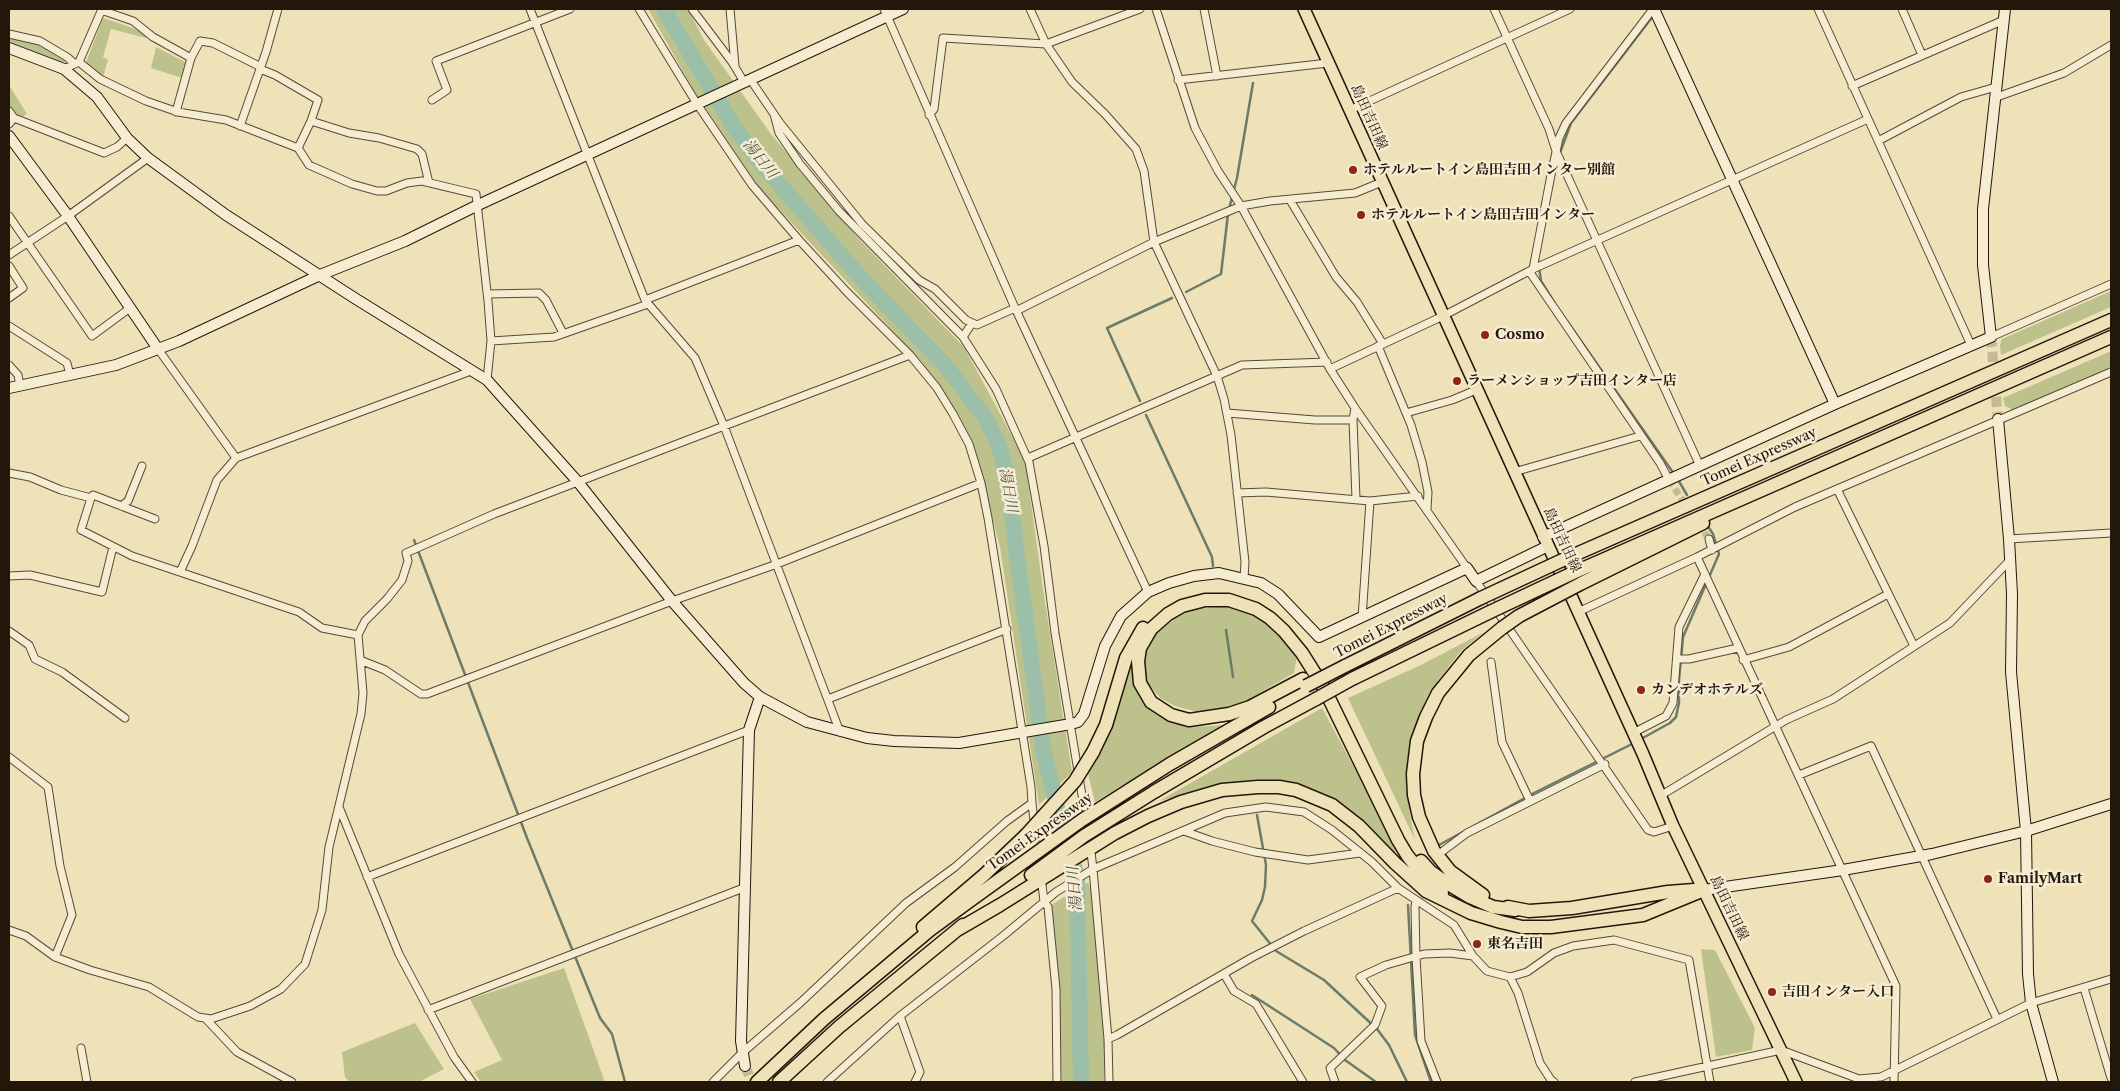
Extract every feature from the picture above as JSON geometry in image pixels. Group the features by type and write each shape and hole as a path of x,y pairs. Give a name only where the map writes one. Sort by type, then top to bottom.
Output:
{"highway":[{"name":"Tomei Expressway","path":"757,1082 824,1019 1035,841 1082,820 1304,683 1567,558 2111,320"},
{"name":"Tomei Expressway","path":"779,1082 839,1027 957,930 1045,875 1084,836 1219,752 1352,679 1575,572 2111,338"},
{"path":"1515,910 1488,898 1450,871 1440,860 1428,840 1419,817 1413,784 1416,746 1431,705 1447,680 1468,655 1519,616 1822,464"},
{"path":"824,1019 931,919 984,875 1035,841 1076,781 1093,752 1106,725 1131,646 1148,623 1172,604 1194,594 1225,592 1247,598 1279,616 1312,654 1344,710 1404,834 1417,856 1431,872 1470,897 1493,907 1528,911 1572,908 1668,892 1704,890"},
{"path":"1304,683 1250,707 1229,714 1189,720 1171,715 1151,702 1140,683 1138,661 1140,648 1151,629 1168,614 1182,606 1205,600 1229,600 1256,610 1270,618 1284,631 1302,653 1324,688 1407,855 1428,882 1457,906"},
{"path":"1045,875 1148,816 1181,802 1222,790 1248,787 1280,787 1308,794 1332,805 1360,826 1417,884 1432,894 1471,913 1501,922 1522,927 1551,927 1643,914 1704,890"}],"main road":[{"name":"島田吉田線","path":"1304,9 1643,754 1673,826 1796,1082"}],"street":[{"path":"240,126 278,9"},
{"path":"530,9 646,302 695,358 724,426 840,732"},
{"path":"432,100 447,90 436,61 570,9"},
{"path":"639,9 697,104 752,185 847,292 910,354 937,388 969,444 981,483 1007,629 1024,732 1035,841"},
{"path":"692,9 746,81 862,224 919,280 935,290 966,320 977,325 1016,309 1154,242 1238,207 1355,193 1382,182"},
{"path":"730,9 736,68"},
{"path":"9,388 116,365 222,322 320,275 405,241 476,206 746,81 885,13 903,9"},
{"path":"1030,9 1046,44 1072,82 1105,114 1136,149 1144,171 1154,242 1217,376 1227,413 1246,562 1244,578"},
{"path":"929,115 934,109 942,38 1046,44 1140,9"},
{"path":"1156,9 1195,128 1236,198 1238,207 1328,366 1355,408 1605,764 1648,830 1654,832 1673,826"},
{"path":"1204,9 1217,76"},
{"path":"1494,9 1556,151 1700,466"},
{"path":"1350,110 1570,9"},
{"path":"1818,9 1971,345"},
{"path":"1902,9 1922,55"},
{"path":"1991,337 1983,265 1984,209 2004,9"},
{"path":"64,70 77,63 102,10 133,21 153,38 191,58"},
{"path":"1670,479 1532,269 1559,138 1566,123 1655,12 1733,178 1835,404"},
{"path":"885,13 1016,309 1148,592"},
{"path":"1852,86 2004,20"},
{"path":"9,34 40,41 100,79 176,112 226,120 298,148 309,164 352,184 377,191 386,191 407,183 429,183 476,194 488,294 491,341 487,380"},
{"path":"176,112 191,58 200,42 213,43 318,100 298,148"},
{"path":"1878,141 1960,97 1995,92 2064,73 2111,45"},
{"path":"9,48 64,70 97,97 126,138 148,158 226,215 487,380 578,482 672,601 744,683 760,697 806,722 840,732 894,741 959,743 1071,724 1078,722 1084,714 1106,646 1121,616 1148,592 1169,583 1194,576 1219,574 1260,583 1278,594 1319,637 1467,568"},
{"path":"1178,80 1328,63"},
{"path":"9,111 14,118 104,153 117,147 126,138"},
{"path":"774,114 779,133 800,164 839,211 963,337 996,389 1028,458 1044,546 1055,633 1084,807"},
{"path":"9,124 14,118"},
{"path":"1028,458 1242,365 1328,366 1443,316 1532,269 1868,119"},
{"path":"311,120 349,133 379,138 417,149 422,154 429,183"},
{"path":"9,136 68,216 158,349 236,458"},
{"path":"9,256 148,158"},
{"path":"1290,200 1336,277 1357,302 1380,345 1422,462 1428,492 1427,510"},
{"path":"9,216 92,336 130,308"},
{"path":"491,341 554,336 646,302 799,240"},
{"path":"9,266 23,288 9,298"},
{"path":"1476,581 1546,541 1670,479 1835,404 2111,284"},
{"path":"488,294 539,293 546,300 563,333"},
{"path":"963,337 972,323"},
{"path":"9,326 67,363 70,375"},
{"path":"9,930 26,936 55,957 90,970 149,987 198,1017 211,1020 250,1006 281,988 305,964 322,910 330,847 361,714 363,693 358,635 365,621 387,599 402,580 408,562 406,553 494,514 910,354"},
{"path":"9,365 18,375 20,386"},
{"path":"180,572 217,480 236,458 471,371"},
{"path":"1578,612 1697,557 1795,507 2111,372"},
{"path":"1406,413 1452,400 1476,390"},
{"path":"1355,408 1353,420 1356,499"},
{"path":"1227,413 1315,420 1353,420"},
{"path":"1998,419 2012,594 2011,672 2026,831 2028,974 2032,1004 2053,1082"},
{"path":"1514,472 1640,436"},
{"path":"121,506 128,501 142,466"},
{"path":"9,473 30,477 61,490 91,498 93,495 155,519"},
{"path":"360,660 386,670 421,694 427,694 672,601 777,564 981,483"},
{"path":"1837,489 1914,646"},
{"path":"1237,493 1266,492 1370,501 1418,496"},
{"path":"91,498 81,530 113,547 132,556 299,612 322,628 358,635"},
{"path":"1362,618 1370,501"},
{"path":"2009,539 2111,533"},
{"path":"1709,538 1713,549"},
{"path":"9,576 30,575 102,592 113,547"},
{"path":"1697,557 1743,660 1777,728 1896,986 1894,1082"},
{"path":"1660,796 1777,728 1786,720 1833,700 1950,623 2010,560"},
{"path":"1634,735 1666,716 1673,703 1679,627 1705,575"},
{"path":"1743,660 1789,647 1888,594"},
{"path":"828,699 1007,629"},
{"path":"9,631 29,646 34,659 62,672 125,718"},
{"path":"1677,659 1687,659 1738,648"},
{"path":"1490,662 1502,742 1530,800"},
{"path":"745,1066 742,1053 749,730 760,697"},
{"path":"367,877 749,730"},
{"path":"1799,775 1872,746 1997,1019"},
{"path":"9,757 48,787 60,866 72,915 55,957"},
{"path":"1443,851 1467,833 1605,764"},
{"path":"713,1082 742,1053 800,1003 906,903 955,867 1007,821 1032,803"},
{"path":"1704,890 1843,870 1921,856 2026,831 2111,804"},
{"path":"339,807 399,954 454,1057 472,1082"},
{"path":"827,1082 900,1016 1003,936 1044,901 1091,870 1225,813 1266,807 1304,812 1332,830 1360,852 1398,888 1454,924 1473,956 1487,971 1510,977 1527,972 1554,953 1573,946 1614,940 1689,960 1710,1082"},
{"path":"1184,831 1212,841 1257,852 1308,860 1360,852"},
{"path":"1088,851 1108,1039 1108,1082"},
{"path":"1045,875 1044,901 1048,907 1056,989 1057,1082"},
{"path":"428,1010 568,954 746,887"},
{"path":"1108,1039 1278,944 1398,888"},
{"path":"1416,901 1416,957 1421,1041 1437,1082"},
{"path":"1334,1082 1330,1068 1372,1028 1382,1006 1360,977 1386,965 1416,957 1450,953 1473,956"},
{"path":"1224,974 1234,992 1256,1004 1303,1082"},
{"path":"1510,977 1518,993 1540,1063 1554,1082"},
{"path":"1635,1082 1781,1050 1859,1079 1881,1077 1997,1019 2032,1004 2111,979"},
{"path":"2084,988 2111,1078"},
{"path":"900,1016 920,1072 915,1082"},
{"path":"206,1018 237,1052 292,1082"},
{"path":"81,1048 87,1082"}],"green space":[{"path":"648,9 688,9 704,40 771,134 859,239 964,347 1025,460 1072,772 1039,805 1000,547 971,439 921,361 760,189 694,91"},
{"path":"103,18 148,33 146,38 111,29 103,57 108,60 102,80 85,65"},
{"path":"9,36 39,42 66,59 61,68 9,53"},
{"path":"156,47 187,63 182,78 151,68"},
{"path":"9,85 27,114 9,124"},
{"path":"2111,291 2111,307 2001,355 2000,345 2002,339"},
{"path":"2111,351 2111,368 2013,410 2005,406 2003,398"},
{"path":"1230,605 1252,614 1273,626 1297,656 1294,673 1244,702 1201,713 1175,706 1160,698 1146,681 1144,662 1146,652 1157,632 1179,615 1199,609"},
{"path":"1484,632 1461,651 1439,679 1421,711 1411,739 1407,762 1410,815 1415,840 1348,698 1421,665"},
{"path":"1131,664 1134,679 1142,697 1155,714 1192,727 1224,725 1095,802 1088,774 1103,749 1113,726"},
{"path":"1322,708 1398,849 1392,853 1317,793 1291,782 1239,782 1159,801"},
{"path":"1088,882 1096,904 1104,1041 1104,1082 1062,1082 1048,907"},
{"path":"1701,949 1715,950 1755,1028 1752,1050 1716,1057"},
{"path":"564,968 605,1082 481,1082 474,1072 502,1060 470,999"},
{"path":"415,1023 444,1069 419,1082 350,1082 345,1077 342,1052"}],"waterway":[{"name":"湯日川","path":"664,9 732,124 759,161 862,279 945,365 986,419 999,446 1008,478 1044,753 1060,820 1077,876 1081,1082"},
{"path":"1560,153 1571,123 1653,16"},
{"path":"1229,209 1237,178 1253,83"},
{"path":"1186,292 1221,274 1228,214"},
{"path":"1538,259 1541,281 1554,302"},
{"path":"1140,401 1107,328 1172,298"},
{"path":"1567,321 1674,474"},
{"path":"1146,415 1212,557 1213,566"},
{"path":"1677,478 1687,495"},
{"path":"1641,739 1670,723 1676,717 1679,703 1683,637 1719,554 1713,534 1707,525"},
{"path":"414,540 527,838 600,1018 612,1034 625,1082"},
{"path":"1226,630 1233,677"},
{"path":"1439,845 1534,793 1634,743"},
{"path":"1257,815 1266,865 1265,887 1262,900 1252,921 1276,951 1324,980 1377,1029 1389,1045 1407,1082"},
{"path":"1408,905 1415,1035 1431,1082"},
{"path":"1252,995 1334,1048 1345,1060 1376,1082"}],"tunnel":[{"path":"1991,337 1998,419"},
{"path":"1669,480 1709,539"},
{"path":"745,1066 752,1082"}],"place":[{"name":"ホテルルートイン島田吉田インター別館","path":"1353,170"},
{"name":"ホテルルートイン島田吉田インター","path":"1361,215"},
{"name":"Cosmo","path":"1485,335"},
{"name":"ラーメンショップ吉田インター店","path":"1457,381"},
{"name":"カンデオホテルズ","path":"1641,690"},
{"name":"FamilyMart","path":"1988,879"},
{"name":"東名吉田","path":"1477,944"},
{"name":"吉田インター入口","path":"1772,992"}]}
